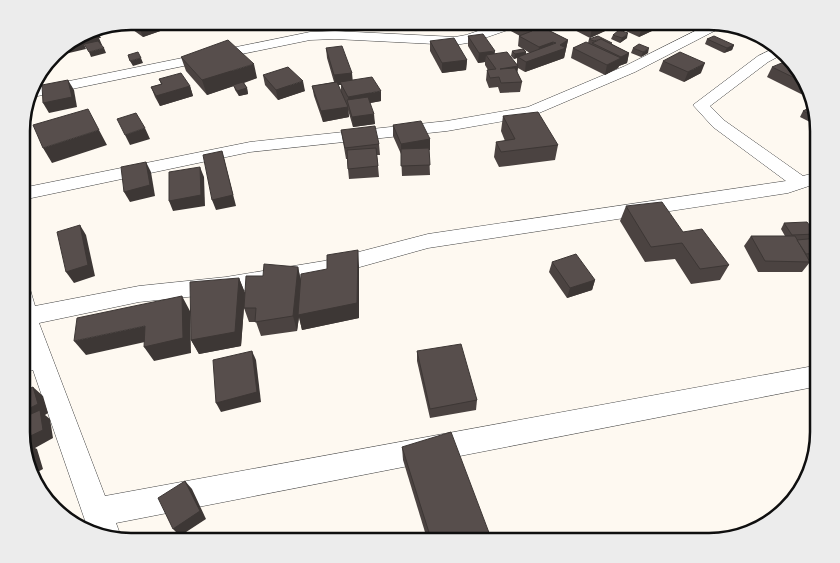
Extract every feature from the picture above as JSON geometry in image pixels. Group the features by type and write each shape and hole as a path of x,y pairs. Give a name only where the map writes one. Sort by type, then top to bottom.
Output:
{"street":[{"path":"38,92 310,36 335,35 455,41 468,39 494,30"},
{"path":"30,192 250,147 447,126 532,111 630,69 706,30"},
{"path":"774,53 763,59 701,105 719,124 810,180"},
{"path":"30,305 226,285 324,270 428,241 788,187 810,180"},
{"path":"31,360 101,523 810,377"}],"building":[{"path":"530,30 548,30 568,40 560,45 566,48 526,62 518,57 556,43 553,42 539,47 519,36 532,31"},
{"path":"619,30 628,33 622,38 613,35"},
{"path":"483,34 495,51 479,53 468,36"},
{"path":"598,36 612,43 610,44 601,39 594,41 589,39"},
{"path":"714,36 734,45 727,48 707,39"},
{"path":"454,38 467,60 442,63 430,41"},
{"path":"601,39 629,53 621,57 592,43"},
{"path":"228,40 254,64 202,80 181,57"},
{"path":"98,41 104,48 89,52 84,44"},
{"path":"586,42 621,58 607,65 573,48"},
{"path":"639,44 649,48 643,52 633,48"},
{"path":"342,46 352,73 334,75 326,48"},
{"path":"523,49 526,52 515,54 512,51"},
{"path":"138,52 141,58 130,61 128,55"},
{"path":"507,52 518,66 500,69 515,68 522,82 501,83 499,77 490,78 487,70 496,69 486,55"},
{"path":"680,52 705,63 688,72 663,61"},
{"path":"783,62 796,79 772,67"},
{"path":"288,67 303,81 276,90 263,75"},
{"path":"181,73 190,86 156,96 151,87 162,84 159,79"},
{"path":"372,77 381,91 348,97 340,82"},
{"path":"68,80 72,97 43,103 42,85"},
{"path":"243,82 247,88 237,91 233,85"},
{"path":"337,82 348,107 321,111 312,86"},
{"path":"368,97 374,114 352,117 347,100"},
{"path":"88,109 99,130 43,148 33,125"},
{"path":"538,112 558,145 501,152 496,142 515,139 503,116"},
{"path":"136,113 145,128 125,135 117,119"},
{"path":"421,121 430,139 401,144 393,125"},
{"path":"375,126 379,144 345,148 341,130"},
{"path":"376,148 378,166 348,169 347,150"},
{"path":"429,148 430,165 401,166 401,149"},
{"path":"222,151 233,195 212,200 203,155"},
{"path":"146,162 150,185 124,192 121,167"},
{"path":"200,167 201,195 169,201 169,172"},
{"path":"662,202 683,232 702,229 729,265 700,269 682,243 651,247 626,206"},
{"path":"807,222 810,226 810,234 792,235 784,223"},
{"path":"80,225 88,265 66,272 57,232"},
{"path":"751,236 795,236 810,262 765,261"},
{"path":"810,239 810,254 806,254 797,240"},
{"path":"358,250 357,303 298,315 301,274 327,269 327,255"},
{"path":"576,254 595,280 570,288 552,262"},
{"path":"264,264 298,267 293,316 255,322 256,308 244,308 246,276 263,276"},
{"path":"239,278 235,332 191,340 190,282"},
{"path":"182,296 183,338 144,347 145,326 74,341 77,318"},
{"path":"461,344 477,400 430,409 417,351"},
{"path":"252,351 257,392 216,403 213,360"},
{"path":"33,387 38,404 30,408 30,388"},
{"path":"40,410 43,430 30,436 30,432 30,414"},
{"path":"451,432 489,533 429,533 402,447"},
{"path":"185,481 200,511 173,529 158,498"}]}
